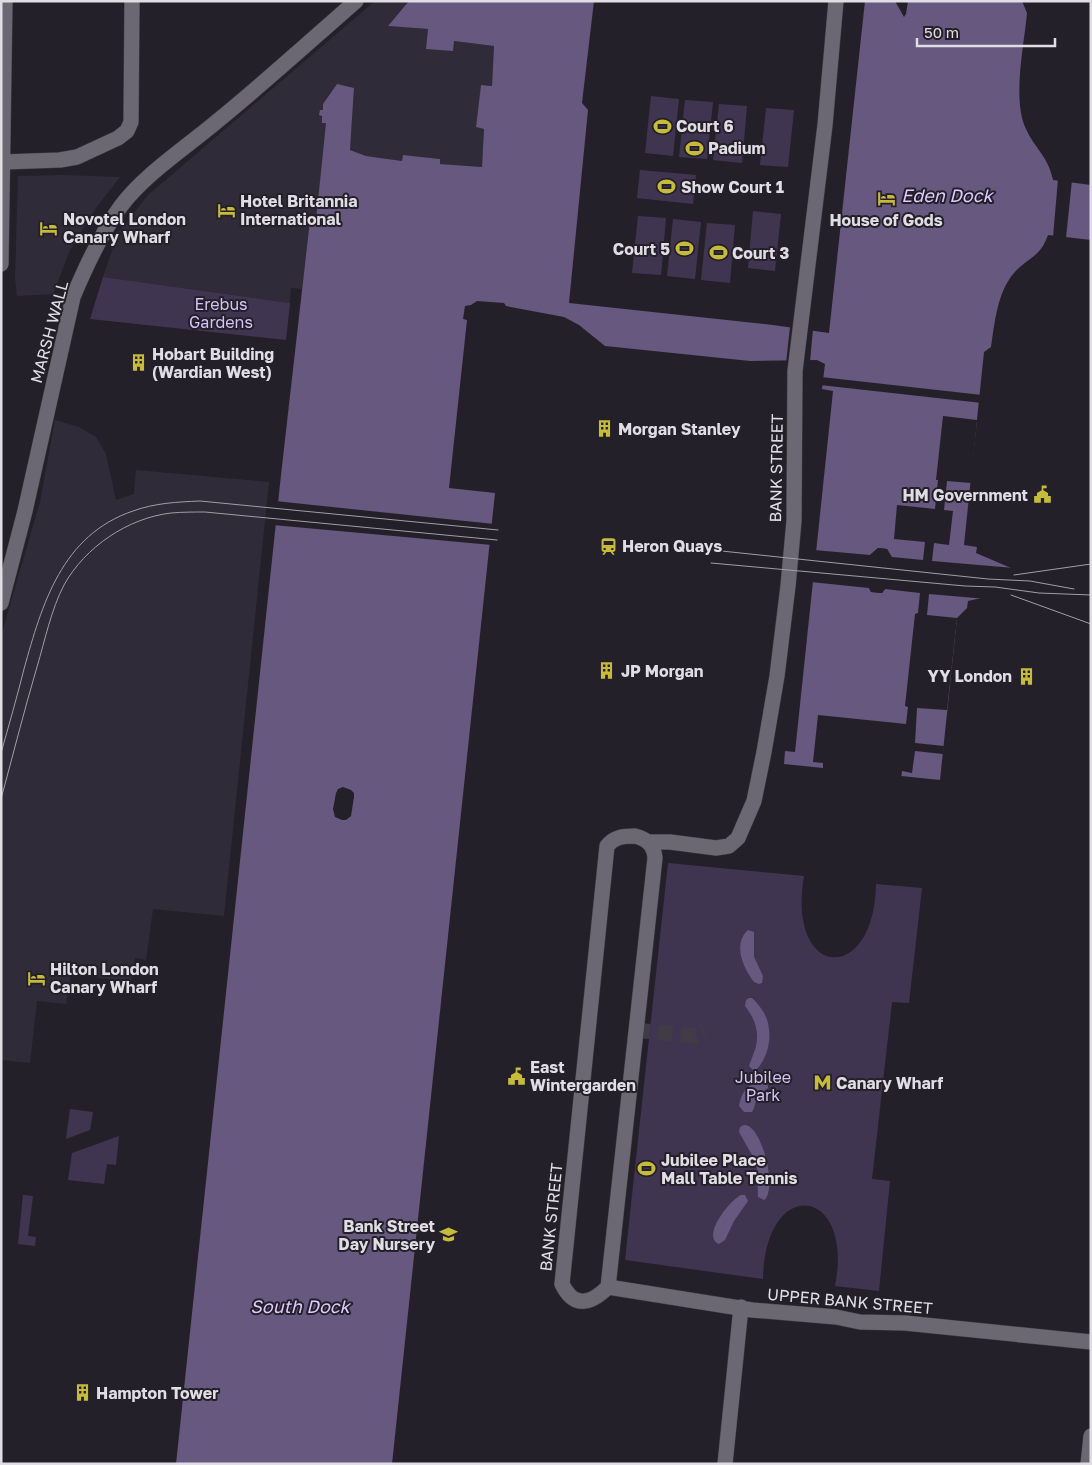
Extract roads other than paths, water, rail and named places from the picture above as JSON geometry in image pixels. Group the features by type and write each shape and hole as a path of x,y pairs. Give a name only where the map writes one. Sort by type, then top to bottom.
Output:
{"street":[{"path":"1,264 5,1"},
{"path":"3,162 60,160 77,157 118,138 127,131 131,122 132,1"},
{"name":"MARSH WALL","path":"1,604 25,511 73,297 85,268 111,222 125,201 145,182 356,1"},
{"name":"BANK STREET","path":"608,1287 593,1300 585,1302 572,1298 562,1284 606,846 614,839 627,836 641,838 650,842 670,842 716,848 729,846 738,838 754,801 777,676 789,576 794,521 795,367 825,125 836,1"},
{"path":"608,1287 655,858 650,842"},
{"name":"UPPER BANK STREET","path":"608,1287 741,1307 836,1317 860,1322 905,1323 1091,1342"},
{"path":"724,1464 741,1307"},
{"path":"1088,1464 1091,1436"}],"water":[{"name":"South Dock","path":"409,1 594,1 582,103 588,110 569,303 773,325 829,333 865,1 1022,1 1027,13 1019,88 1022,117 1026,129 1048,165 1053,180 1091,185 1091,240 1048,235 1045,243 1037,253 1019,268 1008,281 1000,299 991,347 984,352 964,545 977,547 976,553 1011,568 1009,592 968,601 967,608 957,618 940,780 784,764 785,751 795,752 833,391 822,389 825,364 817,360 750,361 605,346 579,325 564,317 506,306 504,303 477,301 465,306 463,319 467,320 449,488 495,493 392,1464 176,1464 281,475 310,220 316,220 326,123 322,123 322,116 319,115 320,110 323,110 323,104 337,84 354,88 350,150 366,156 402,161 403,155 440,159 440,164 482,167 484,129 476,127 481,85 492,86 494,46 454,41 453,51 426,49 428,29 388,26","holes":["878,548 887,549 892,566 888,583 882,593 871,592 867,584 870,555"]},
{"path":"748,930 754,932 754,957 763,976 762,983 759,984 750,977 741,956 741,942"},
{"path":"752,998 763,1012 769,1031 767,1052 756,1070 749,1066 757,1042 757,1036 755,1023 745,1006 746,1000"},
{"path":"762,1080 767,1082 768,1088 757,1097 752,1112 744,1112 739,1106 744,1092 752,1084"},
{"path":"744,1125 751,1128 757,1135 766,1158 769,1184 768,1194 764,1200 758,1197 757,1169 752,1155 739,1132 740,1127"},
{"path":"741,1195 745,1195 748,1201 734,1221 725,1240 719,1244 714,1240 715,1226 724,1211"}],"tunnel":[{"path":"635,1030 695,1036 704,1031"}],"tram line":[{"path":"1,753 39,620 59,575 72,554 89,537 109,522 133,511 174,502 200,501 498,530"},
{"path":"1,799 59,595 73,571 84,558 109,537 124,528 155,516 171,513 205,512 497,540"},
{"path":"712,550 988,579 1030,581 1074,589"},
{"path":"711,563 965,586 995,587 1039,593 1091,595"},
{"path":"1014,575 1091,564"},
{"path":"1011,595 1091,624"}],"place":[{"name":"Court 6","path":"662,126"},
{"name":"Padium","path":"694,148"},
{"name":"Show Court 1","path":"667,187"},
{"name":"House of Gods","path":"886,198"},
{"name":"Hotel Britannia International","path":"226,210"},
{"name":"Novotel London Canary Wharf","path":"49,228"},
{"name":"Court 5","path":"684,249"},
{"name":"Court 3","path":"718,253"},
{"name":"Hobart Building (Wardian West)","path":"138,363"},
{"name":"Morgan Stanley","path":"604,429"},
{"name":"HM Government","path":"1042,495"},
{"name":"Heron Quays","path":"608,546"},
{"name":"JP Morgan","path":"607,671"},
{"name":"YY London","path":"1026,676"},
{"name":"Hilton London Canary Wharf","path":"36,978"},
{"name":"East Wintergarden","path":"516,1076"},
{"name":"Canary Wharf","path":"822,1083"},
{"name":"Jubilee Place Mall Table Tennis","path":"647,1169"},
{"name":"Bank Street Day Nursery","path":"449,1235"},
{"name":"Hampton Tower","path":"82,1393"}],"water label":[{"name":"Eden Dock","path":"947,195"}],"park label":[{"name":"Erebus Gardens","path":"221,313"},
{"name":"Jubilee Park","path":"763,1086"}]}
